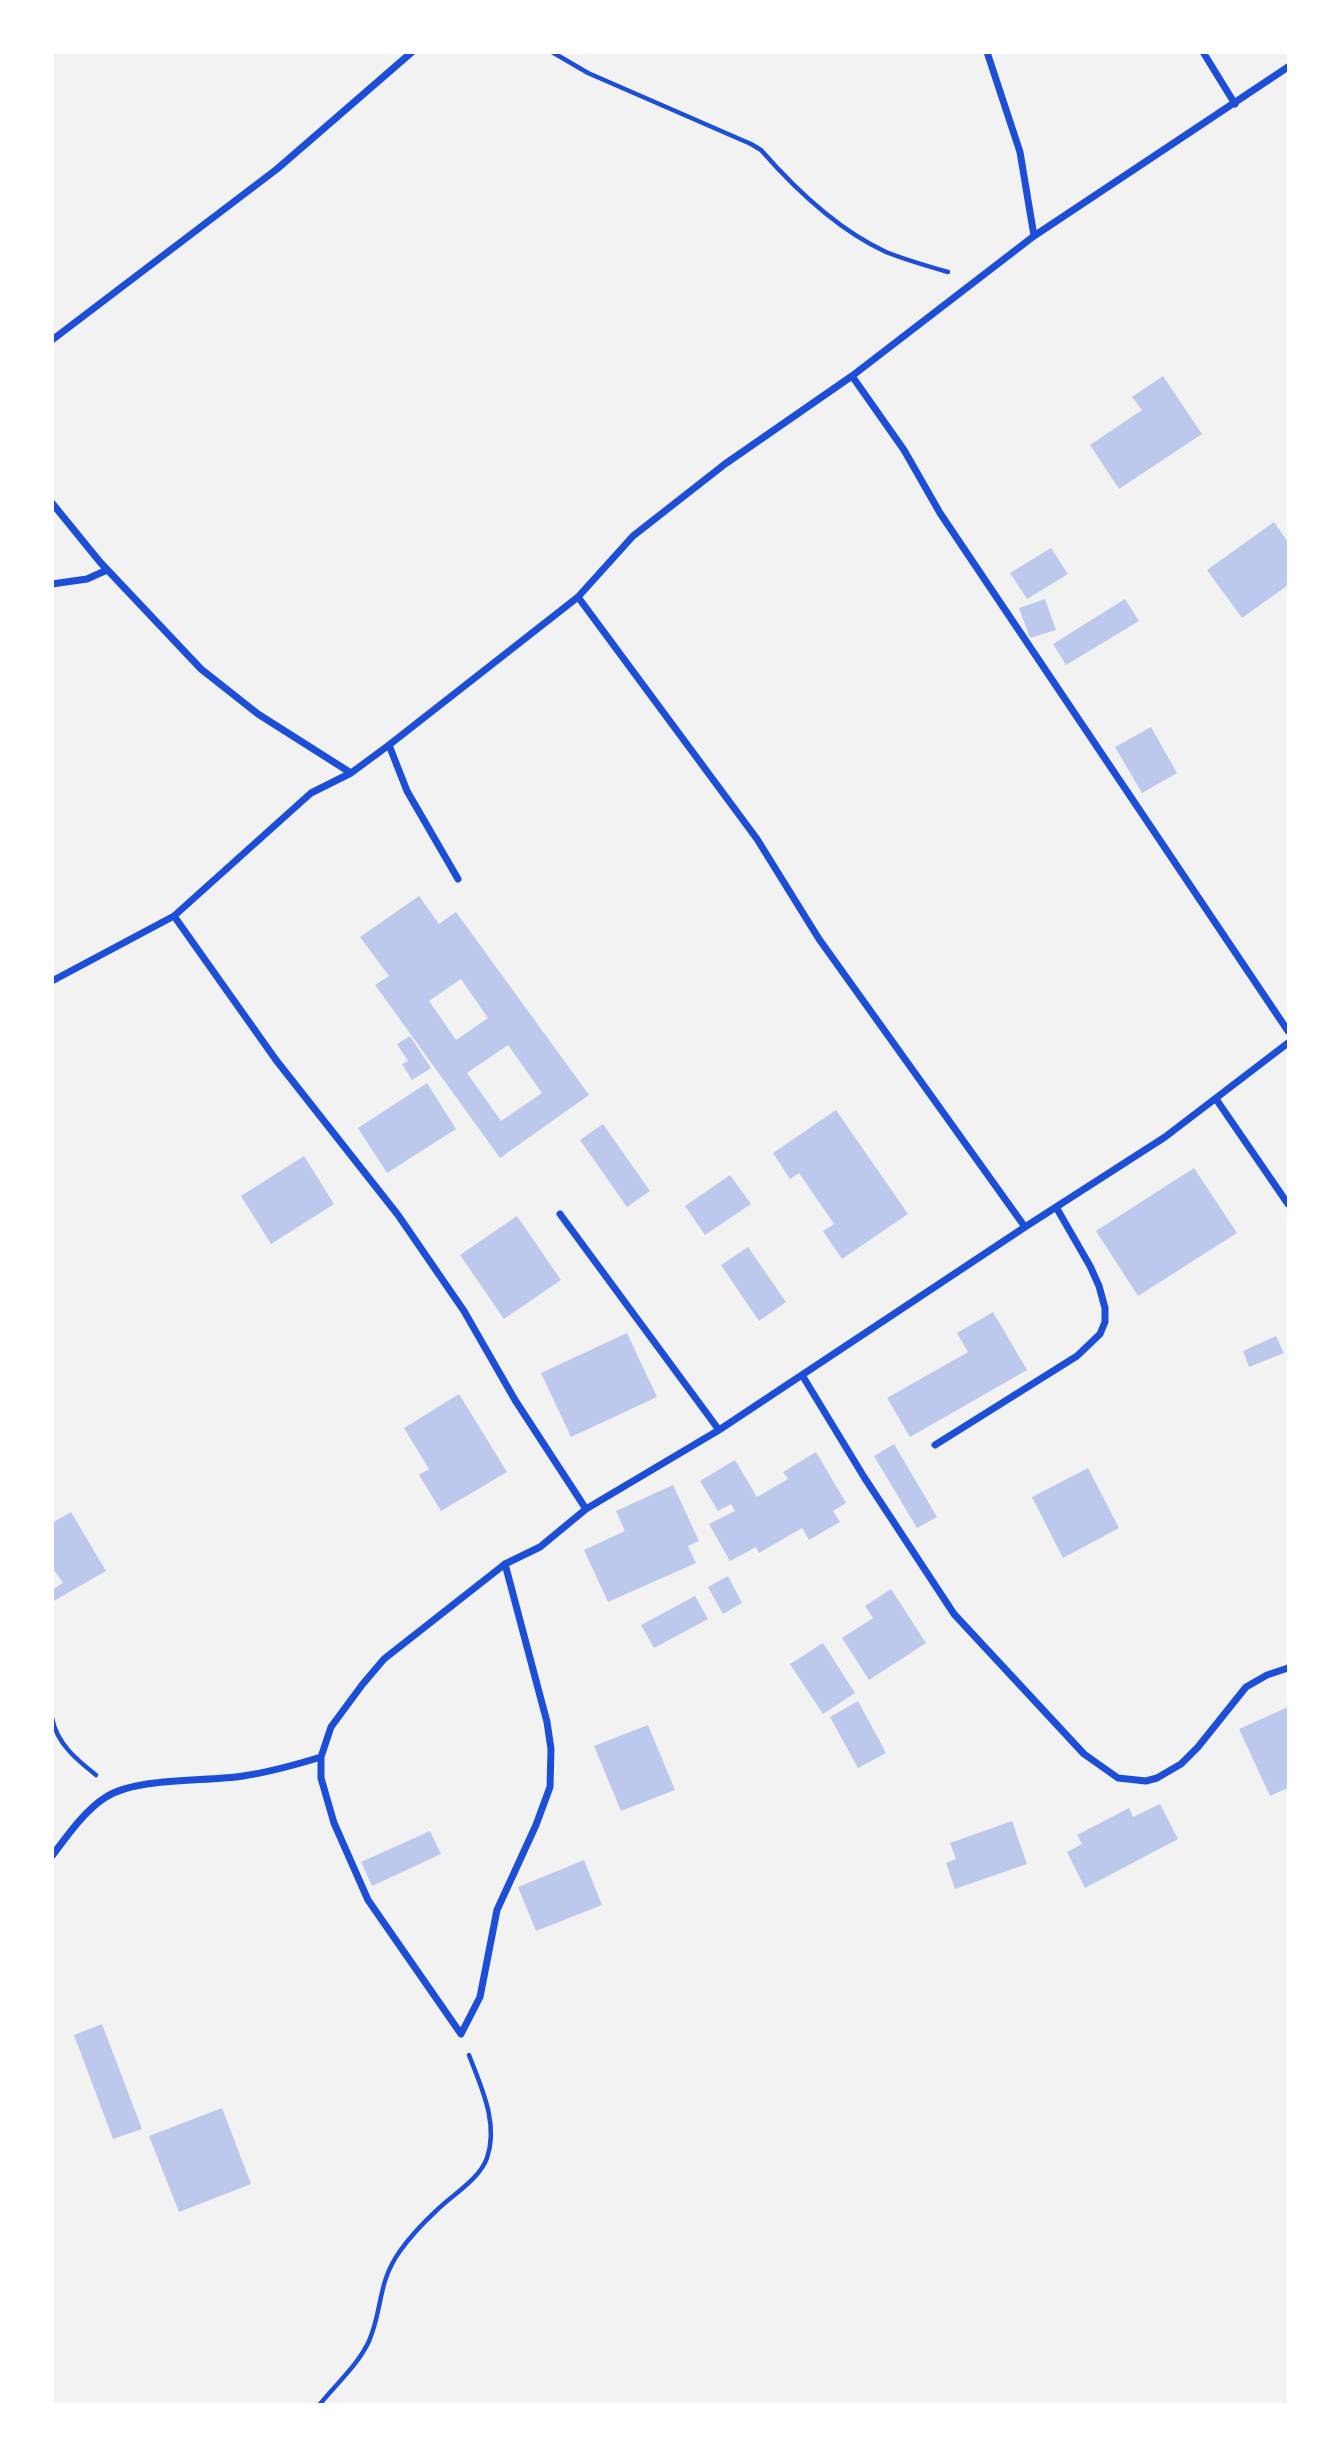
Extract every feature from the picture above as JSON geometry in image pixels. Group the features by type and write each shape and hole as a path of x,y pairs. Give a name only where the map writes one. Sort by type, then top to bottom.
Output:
{"street":[{"path":"52,340 277,169 412,52"},
{"path":"987,52 1020,152 1034,236"},
{"path":"1203,52 1235,104"},
{"path":"52,981 174,916 311,793 351,773 389,746 579,597 633,537 725,464 852,376 1034,236 1289,67"},
{"path":"852,376 904,450 940,513 1289,1031"},
{"path":"52,503 107,570 201,669 258,714 351,773"},
{"path":"52,584 86,579 107,570"},
{"path":"579,597 757,839 819,939 1025,1227"},
{"path":"389,746 407,791 458,879"},
{"path":"174,916 276,1060 413,1236 464,1311 514,1400 586,1509"},
{"path":"505,1564 547,1721 551,1749 550,1787 536,1825 497,1910 480,1997 461,2034 368,1900 334,1823 321,1778 321,1757 331,1727 384,1659 505,1564 540,1547 586,1509 719,1430 1166,1137 1289,1043"},
{"path":"1216,1099 1289,1204"},
{"path":"935,1445 1077,1356 1100,1334 1105,1322 1105,1308 1099,1286 1056,1207"},
{"path":"560,1214 719,1430"},
{"path":"802,1375 864,1477 954,1614 1084,1754 1118,1778 1146,1781 1157,1778 1181,1764 1246,1687 1267,1675 1289,1668"},
{"path":"52,1856 92,1808 116,1792 133,1786 280,1770 321,1757"}],"path":[{"path":"552,52 588,73 761,150 811,201 859,238 887,252 975,281"},
{"path":"52,1718 60,1741 116,1792"},
{"path":"322,2403 369,2340 382,2285 400,2250 435,2212 477,2175 487,2159 490,2120 488,2104 461,2034"}],"building":[{"path":"1163,376 1202,434 1119,489 1090,445 1142,410 1132,397"},
{"path":"1274,522 1288,542 1288,585 1242,618 1207,570"},
{"path":"1051,548 1068,574 1027,599 1010,573"},
{"path":"1045,599 1056,630 1030,638 1019,608"},
{"path":"1125,599 1139,621 1066,665 1053,644"},
{"path":"1151,727 1177,773 1142,793 1115,747"},
{"path":"419,896 439,924 456,912 589,1095 500,1158 375,985 389,976 360,937","holes":["461,979 488,1018 456,1040 429,1001","508,1045 542,1093 501,1121 467,1073"]},
{"path":"410,1036 431,1068 412,1080 402,1064 408,1061 397,1044"},
{"path":"427,1083 456,1129 387,1173 358,1128"},
{"path":"836,1110 908,1214 842,1259 823,1231 834,1224 799,1173 790,1179 773,1153"},
{"path":"603,1124 650,1191 627,1207 580,1140"},
{"path":"304,1156 334,1204 271,1244 241,1196"},
{"path":"1194,1168 1237,1233 1138,1296 1096,1231"},
{"path":"730,1175 751,1204 705,1235 685,1206"},
{"path":"517,1216 561,1280 504,1319 460,1255"},
{"path":"748,1247 786,1302 759,1321 721,1265"},
{"path":"993,1312 1027,1370 910,1437 887,1398 968,1352 957,1333"},
{"path":"627,1333 657,1397 571,1437 541,1373"},
{"path":"1276,1336 1284,1353 1249,1367 1243,1351"},
{"path":"459,1394 507,1472 441,1511 419,1475 429,1469 404,1428"},
{"path":"894,1444 937,1517 917,1528 874,1456"},
{"path":"816,1452 846,1503 833,1511 840,1522 809,1540 802,1528 759,1553 756,1547 730,1561 709,1524 735,1511 731,1504 718,1511 700,1481 735,1460 757,1497 788,1479 783,1472"},
{"path":"1088,1468 1119,1528 1063,1558 1032,1497"},
{"path":"673,1485 699,1541 688,1546 696,1563 608,1602 584,1550 625,1531 616,1511"},
{"path":"71,1512 106,1571 52,1602 52,1590 63,1583 52,1567 52,1523"},
{"path":"728,1576 742,1603 723,1614 708,1587"},
{"path":"891,1589 926,1643 869,1680 842,1638 873,1618 865,1606"},
{"path":"695,1596 708,1619 654,1648 641,1625"},
{"path":"823,1643 855,1693 823,1714 790,1664"},
{"path":"858,1701 886,1753 858,1768 830,1717"},
{"path":"1288,1707 1288,1788 1270,1796 1239,1729"},
{"path":"648,1725 675,1790 621,1811 594,1746"},
{"path":"1160,1804 1178,1839 1085,1888 1067,1852 1082,1844 1077,1835 1129,1808 1133,1817"},
{"path":"1012,1821 1027,1864 955,1889 946,1863 956,1859 950,1843"},
{"path":"430,1831 441,1854 372,1886 361,1862"},
{"path":"584,1860 602,1905 536,1931 518,1887"},
{"path":"102,2024 142,2129 113,2139 74,2035"},
{"path":"222,2108 251,2184 179,2212 149,2136"}]}
